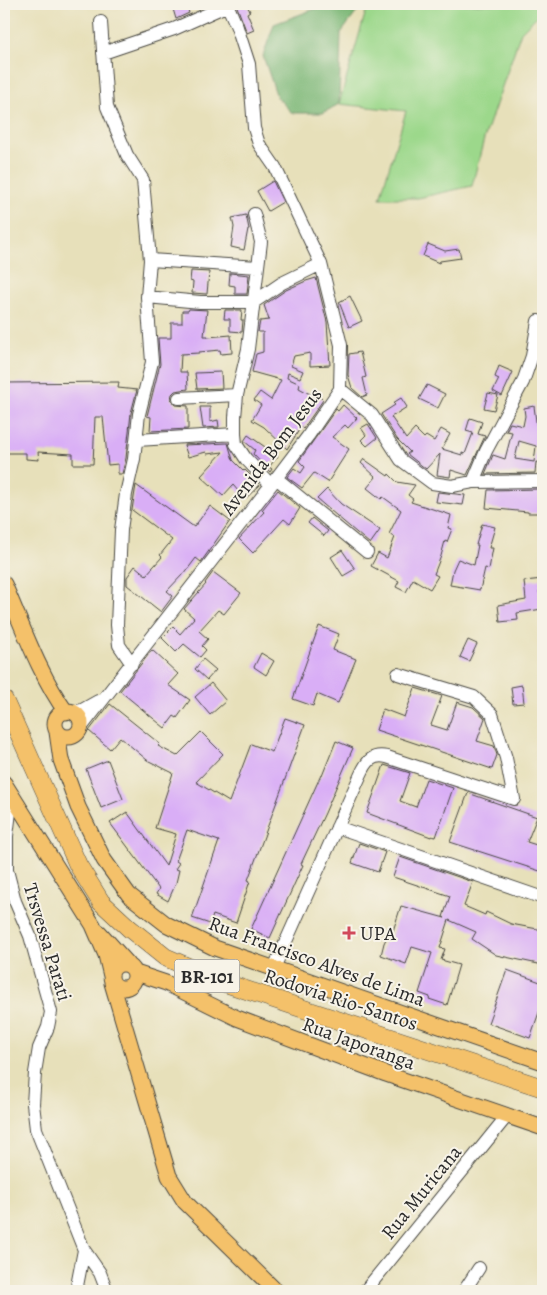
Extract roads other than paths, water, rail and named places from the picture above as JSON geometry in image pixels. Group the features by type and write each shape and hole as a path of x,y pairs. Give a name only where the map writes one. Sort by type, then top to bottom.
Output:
{"highway":[{"name":"Rodovia Rio-Santos","path":"4,700 78,865 101,902 128,928 165,957 225,984 543,1088"}],"main road":[{"path":"4,584 39,665 58,701 69,712 79,718 78,731 67,737 60,734 56,728 58,716 69,712"},
{"name":"Rua Francisco Alves de Lima","path":"39,665 51,705 61,760 78,807 104,860 129,895 166,924 207,944 543,1062"},
{"name":"Rua Francisco Alves de Lima","path":"66,775 67,754 78,731"},
{"path":"4,783 93,925 106,955 124,978"},
{"path":"93,925 114,947 124,978 121,1008 169,1176 185,1202 276,1291"},
{"name":"Rua Japoranga","path":"124,978 166,983 237,1018 386,1074 543,1128"}],"street":[{"path":"103,53 174,29 228,5"},
{"name":"Avenida Bom Jesus","path":"78,731 274,481 340,389 341,345 321,264 275,167 258,144 254,128 249,64 228,5"},
{"path":"101,22 106,107 127,155 143,180 150,260 147,297 152,362 139,414 137,440 121,530 116,625 119,645 132,664"},
{"path":"254,214 261,242 248,348 237,395 235,417 236,444 246,459 367,552"},
{"path":"150,260 258,267"},
{"path":"147,297 200,302 254,302 282,283 321,264"},
{"path":"473,482 486,451 523,382 532,356 538,321"},
{"path":"340,389 372,415 401,460 432,483 452,486 473,482 543,481"},
{"path":"180,398 237,395"},
{"path":"137,440 236,434"},
{"path":"274,968 366,763 372,758 379,756 514,799 506,758 492,714 474,697 398,674"},
{"name":"Avenida Bom Jesus","path":"69,712 91,706 110,692"},
{"name":"Trsvessa Parati","path":"12,796 7,836 7,870 15,901 30,936 51,1012 48,1027 39,1048 35,1073 32,1104 36,1129 84,1250 100,1273 107,1291"},
{"path":"337,827 543,898"},
{"name":"Rua Muricana","path":"365,1291 507,1116"},
{"path":"76,1291 84,1250"},
{"path":"464,1291 479,1268"}],"place":[{"name":"UPA","path":"349,933"}]}
